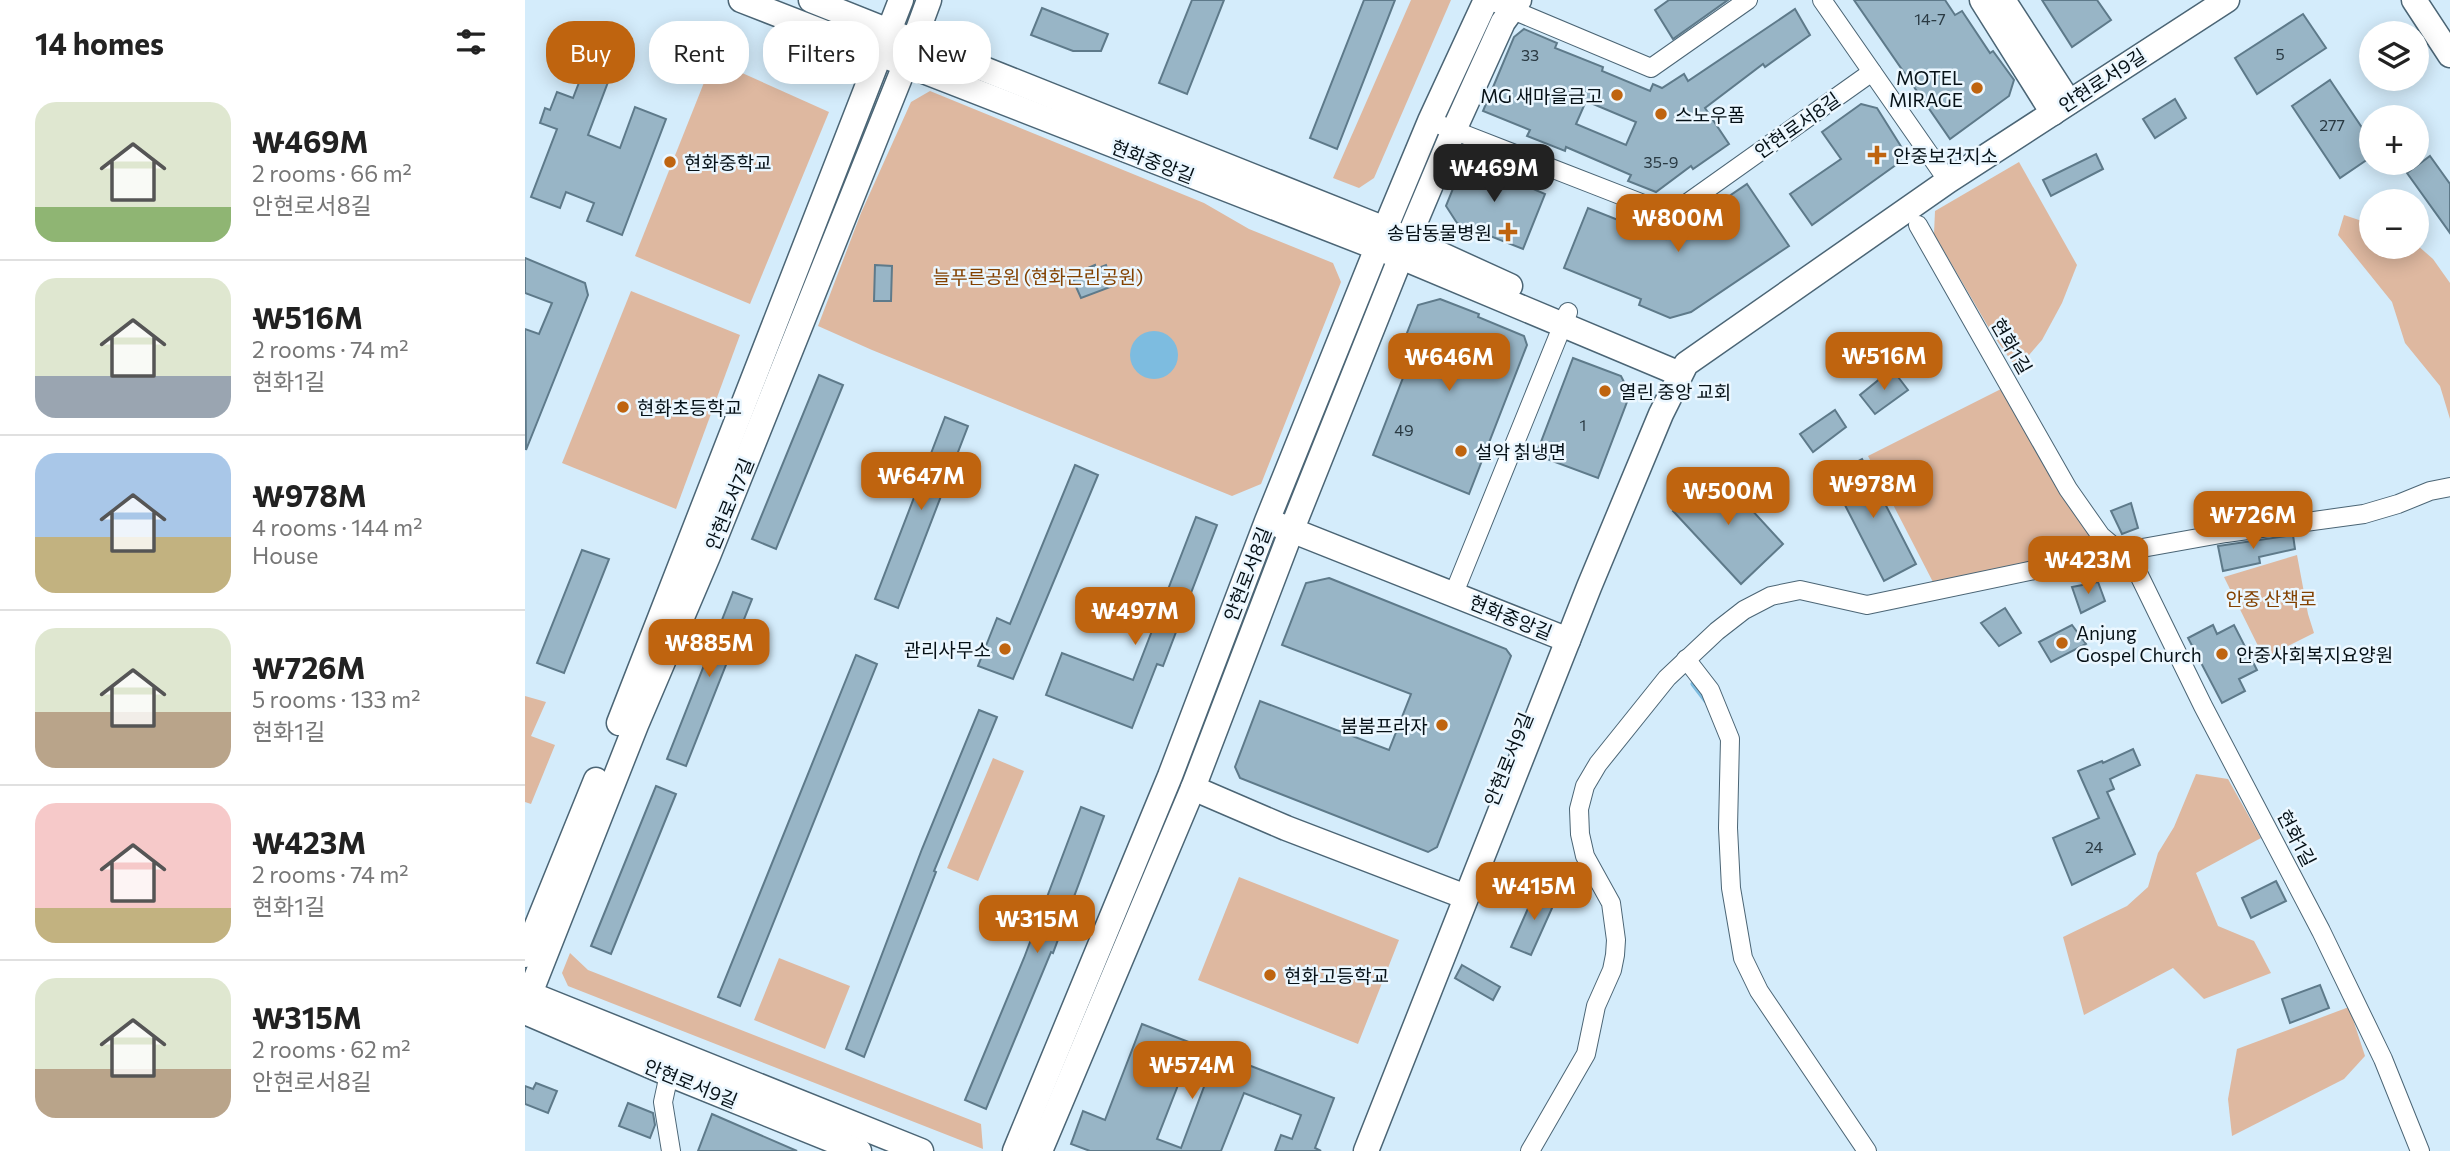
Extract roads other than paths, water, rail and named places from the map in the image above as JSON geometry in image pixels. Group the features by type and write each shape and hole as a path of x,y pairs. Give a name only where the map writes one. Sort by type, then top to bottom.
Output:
{"street":[{"name":"현화중앙길","path":"741,0 793,21"},
{"path":"811,0 893,31"},
{"name":"안현로서7길","path":"879,53 901,0"},
{"name":"안현로서7길","path":"921,21 929,0"},
{"path":"1501,2 1651,68 1748,0"},
{"path":"1822,0 1946,177"},
{"name":"안현로서9길","path":"1982,0 2059,103 2227,0"},
{"path":"2003,0 2059,103"},
{"path":"1566,319 1679,366 1946,177 2059,103 2204,0"},
{"path":"2414,0 2450,55"},
{"name":"안현로서8길","path":"1015,1151 1170,776 1267,521 1430,121 1501,2"},
{"name":"안현로서8길","path":"1040,1151 1193,789 1292,529 1405,248 1503,22 1501,2"},
{"path":"991,72 1381,238"},
{"name":"안현로서8길","path":"1454,130 1664,212 1679,209 1872,72"},
{"name":"안현로서7길","path":"525,955 622,717 867,84"},
{"name":"안현로서7길","path":"526,1001 897,84"},
{"name":"현화중앙길","path":"957,84 1381,238 1566,319 1454,593"},
{"path":"1430,121 1454,130"},
{"name":"현화1길","path":"1918,225 2068,489 2101,536 2136,569 2203,705 2321,931 2383,1059 2420,1151"},
{"name":"안현로서9길","path":"1349,1151 1460,895 1563,638 1679,366"},
{"path":"1530,1151 1586,1054 1596,1006 1612,970 1615,954 1611,903 1585,856 1580,834 1579,809 1585,786 1598,764 1668,678 1686,659 1744,610 1771,596 1800,590 1867,605 2120,552 2226,533 2364,514 2430,491 2450,487"},
{"name":"현화중앙길","path":"1267,521 1563,638"},
{"path":"1686,659 1710,690 1730,739 1730,876 1743,958 1759,992 1867,1151"},
{"path":"1193,789 1460,895"},
{"name":"안현로서9길","path":"1366,1151 1460,895"},
{"path":"526,1001 671,1064 921,1151"},
{"path":"671,1064 663,1102 671,1151"},
{"name":"안현로서9길","path":"671,1064 859,1151"}],"water":[{"path":"1154,331 1171,338 1178,355 1171,372 1154,379 1137,372 1130,355 1137,338"}],"waterway":[{"path":"1693,684 1706,701"}],"place":[{"name":"MOTEL MIRAGE","path":"1977,88"},
{"name":"MG 새마을금고","path":"1617,95"},
{"name":"스노우폼","path":"1661,114"},
{"name":"안중보건지소","path":"1877,155"},
{"name":"현화중학교","path":"670,162"},
{"name":"송담동물병원","path":"1508,232"},
{"name":"열린 중앙 교회","path":"1605,391"},
{"name":"현화초등학교","path":"623,407"},
{"name":"설악 칡냉면","path":"1461,451"},
{"name":"Anjung Gospel Church","path":"2062,643"},
{"name":"관리사무소","path":"1005,649"},
{"name":"안중사회복지요양원","path":"2222,654"},
{"name":"붐붐프라자","path":"1442,725"},
{"name":"현화고등학교","path":"1270,975"}],"park label":[{"name":"늘푸른공원 (현화근린공원)","path":"1038,276"},
{"name":"안중 산책로","path":"2271,598"}]}
